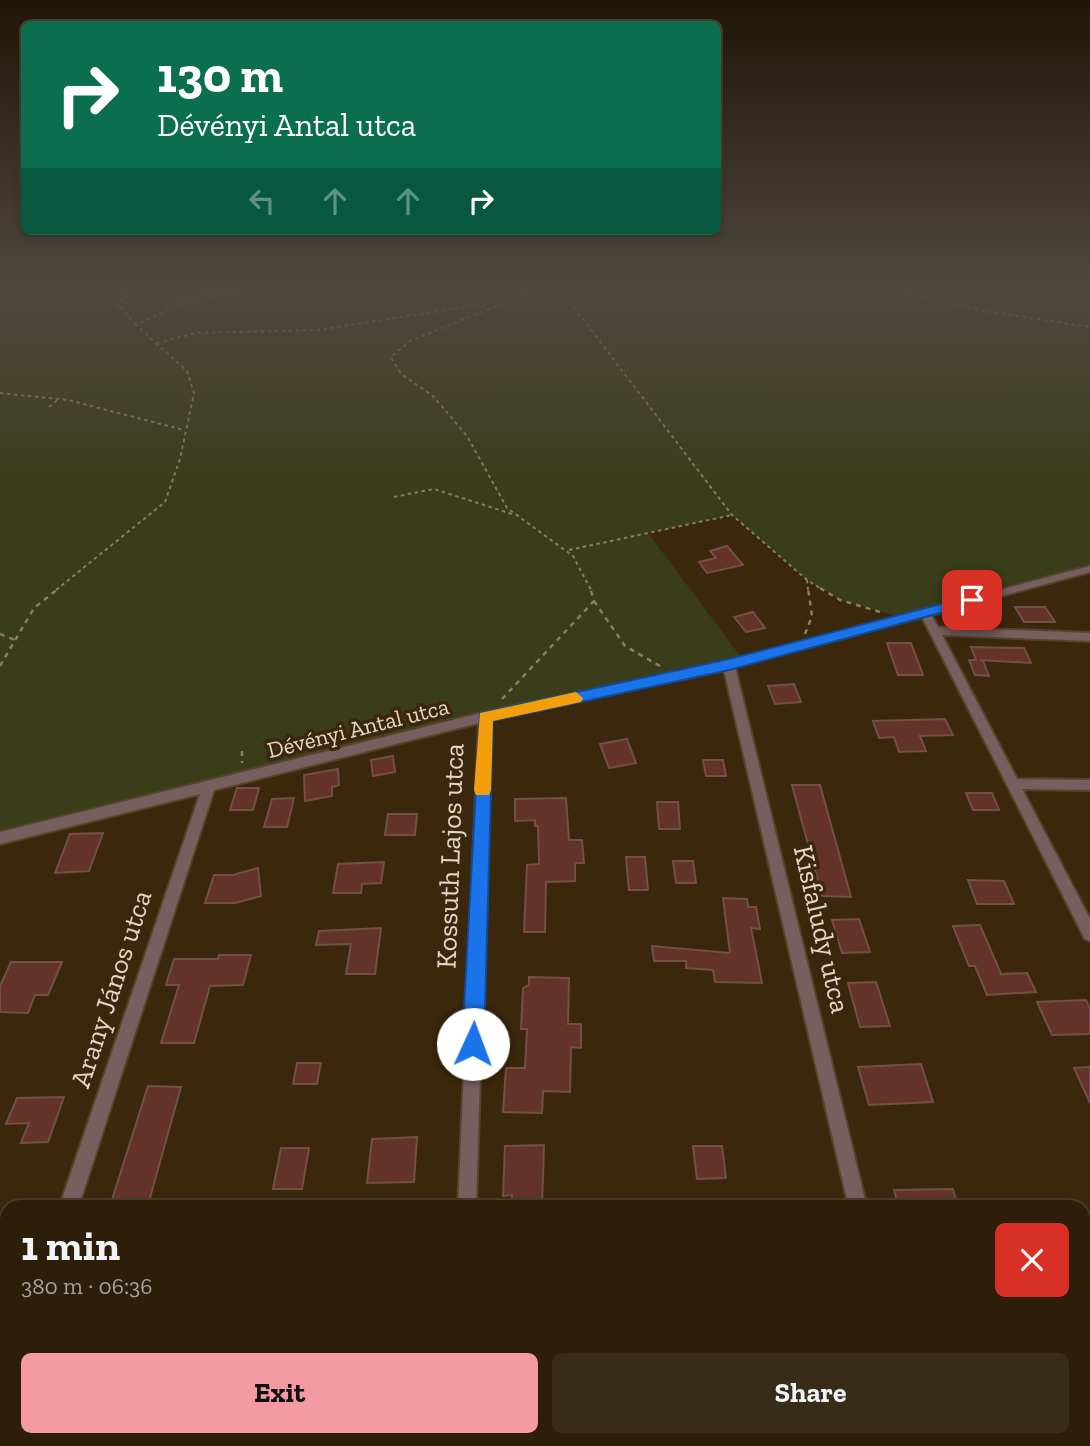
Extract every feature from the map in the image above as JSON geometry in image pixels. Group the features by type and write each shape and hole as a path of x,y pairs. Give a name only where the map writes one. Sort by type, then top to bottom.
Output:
{"street":[{"name":"Dévényi Antal utca","path":"0,838 208,789 485,717 729,665 1090,569"},
{"path":"925,612 1090,934"},
{"path":"936,631 1090,637"},
{"name":"Kisfaludy utca","path":"729,665 856,1200"},
{"name":"Kossuth Lajos utca","path":"467,1200 485,717"},
{"path":"1015,784 1090,785"},
{"name":"Arany János utca","path":"71,1200 208,789"}],"path":[{"path":"0,666 34,608 165,502 180,459 184,430 194,401 190,375 165,352"},
{"path":"396,352 391,357 394,368 406,381 428,392 470,440 512,514"},
{"path":"608,352 732,515 807,580 840,600 904,618"},
{"path":"0,393 60,398 184,430"},
{"path":"49,407 60,398"},
{"path":"394,497 434,489 512,514 569,550 588,578 594,601 625,646 677,676"},
{"path":"569,550 732,515"},
{"path":"800,646 812,616 807,580"},
{"path":"485,717 594,601"},
{"path":"0,634 15,640"}],"green space":[{"path":"0,352 1090,352 1090,569 904,618 840,600 807,580 732,515 648,533 744,661 485,717 0,836"}],"building":[{"path":"727,546 743,565 707,573 699,562 716,558 710,551"},
{"path":"1015,607 1045,607 1055,622 1024,622"},
{"path":"753,612 765,628 746,632 734,617"},
{"path":"887,643 911,643 923,675 898,675"},
{"path":"971,647 1024,648 1031,663 980,660 983,661 989,676 975,675 969,660 976,660"},
{"path":"794,684 801,702 775,704 768,686"},
{"path":"945,719 953,735 920,736 926,751 899,752 894,737 879,738 873,721"},
{"path":"627,739 636,763 609,768 600,744"},
{"path":"393,756 395,772 373,776 371,760"},
{"path":"703,760 723,760 726,776 706,776"},
{"path":"338,769 339,785 332,787 332,796 305,801 304,775"},
{"path":"792,785 820,785 851,897 822,896"},
{"path":"237,788 259,788 253,810 230,810"},
{"path":"966,793 992,793 999,810 973,810"},
{"path":"294,798 287,827 264,827 272,799"},
{"path":"566,798 569,840 582,840 584,863 575,863 575,881 546,882 545,932 524,932 527,865 539,864 538,826 535,826 535,820 515,821 515,799"},
{"path":"657,802 678,802 680,829 659,829"},
{"path":"388,814 417,814 415,835 385,835"},
{"path":"103,833 89,871 55,873 70,834"},
{"path":"626,857 645,857 648,890 629,890"},
{"path":"673,861 693,861 696,883 676,883"},
{"path":"384,862 381,883 362,884 361,893 333,893 338,864"},
{"path":"258,868 261,896 235,903 205,903 214,875 233,875"},
{"path":"968,880 1004,881 1014,904 977,904"},
{"path":"723,898 747,899 748,907 756,907 760,929 751,928 762,983 715,982 713,970 686,968 686,961 654,961 652,946 730,953"},
{"path":"859,919 870,952 842,953 832,920"},
{"path":"980,925 1001,974 1027,973 1036,992 987,995 975,966 969,966 953,926"},
{"path":"381,928 375,974 346,974 351,944 316,945 319,931"},
{"path":"219,955 251,955 243,985 210,986 194,1043 161,1043 179,985 166,985 174,959 218,959"},
{"path":"11,962 62,962 48,995 35,995 28,1013 0,1012 0,986"},
{"path":"529,977 569,978 568,1024 581,1024 581,1048 571,1047 570,1092 543,1091 542,1113 503,1112 506,1068 525,1068 527,1029 521,1029 523,988 529,985"},
{"path":"876,982 890,1026 860,1027 848,983"},
{"path":"1086,1000 1090,1009 1090,1034 1052,1035 1037,1002"},
{"path":"297,1063 321,1063 317,1084 293,1084"},
{"path":"921,1064 933,1102 869,1105 858,1067"},
{"path":"1090,1067 1090,1103 1074,1068"},
{"path":"148,1086 181,1087 149,1200 112,1200"},
{"path":"64,1097 48,1142 21,1143 29,1123 6,1124 17,1098"},
{"path":"417,1137 414,1182 367,1183 372,1139"},
{"path":"544,1145 542,1200 512,1200 512,1195 503,1196 505,1146"},
{"path":"693,1146 722,1146 726,1178 697,1179"},
{"path":"281,1148 309,1148 302,1189 273,1189"},
{"path":"953,1189 956,1200 897,1200 894,1190"}],"slow traffic":[{"path":"482,790 485,717 576,698"}],"route":[{"path":"473,1044 485,717 729,665 972,600"}]}
